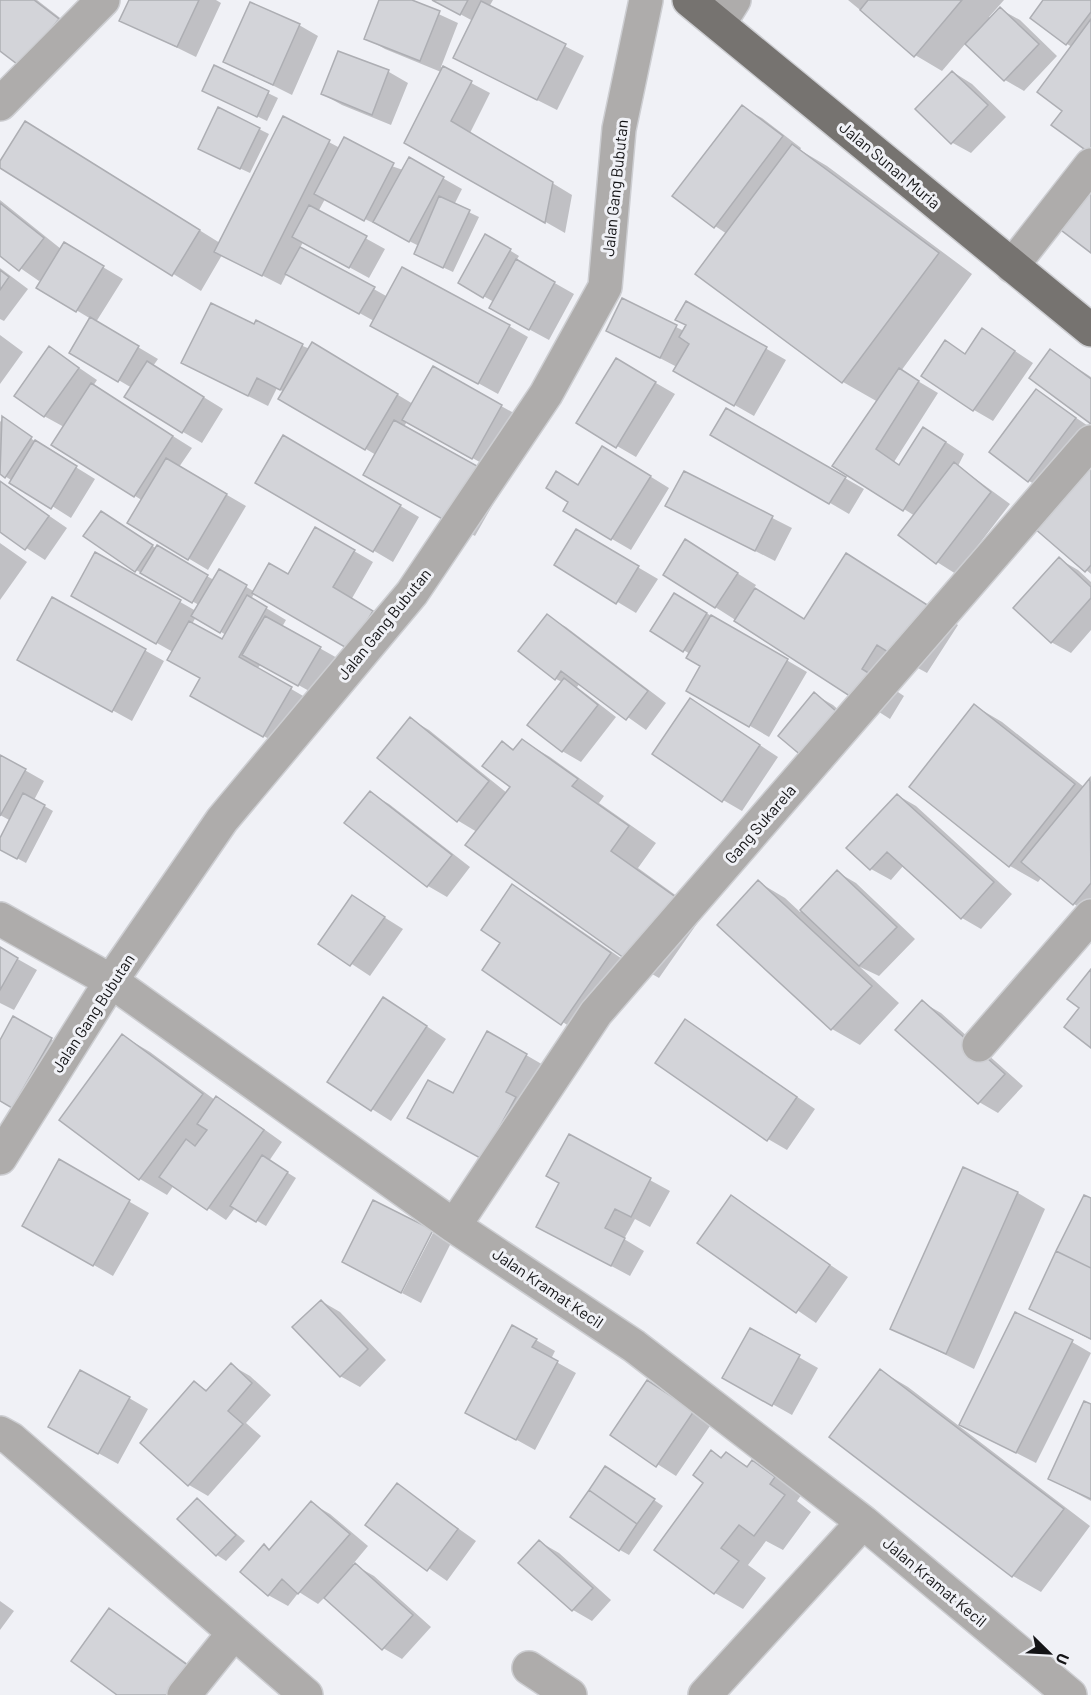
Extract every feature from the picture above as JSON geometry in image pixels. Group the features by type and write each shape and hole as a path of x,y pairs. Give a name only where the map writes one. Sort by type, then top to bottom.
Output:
{"main road":[{"name":"Jalan Sunan Muria","path":"689,0 727,12 1012,266 1091,330"}],"street":[{"path":"0,104 103,0"},
{"name":"Jalan Gang Bubutan","path":"0,1158 111,981 222,820 412,593 546,394 605,287 619,129 646,0"},
{"path":"1012,266 1091,165"},
{"name":"Gang Sukarela","path":"454,1226 596,1013 1091,442"},
{"path":"979,1045 1091,916"},
{"name":"Jalan Kramat Kecil","path":"0,918 111,981 454,1226 634,1346 863,1522 1070,1695"},
{"path":"4,1442 306,1695"},
{"path":"705,1695 863,1522"},
{"path":"184,1695 233,1634"},
{"path":"529,1668 570,1695"}],"building":[{"path":"0,0 34,0 59,19 21,67 0,51"},
{"path":"129,0 199,0 177,47 119,21"},
{"path":"379,0 412,0 440,11 420,61 364,39"},
{"path":"432,0 468,0 460,15"},
{"path":"868,0 962,0 914,57 860,10"},
{"path":"1043,0 1091,0 1091,12 1066,45 1030,18"},
{"path":"481,1 566,44 537,100 453,58"},
{"path":"250,2 300,24 273,85 223,62"},
{"path":"1000,7 1039,44 1004,81 965,44"},
{"path":"1091,19 1091,154 1051,125 1062,111 1037,92"},
{"path":"338,51 389,70 372,115 321,94"},
{"path":"214,65 269,91 257,117 202,91"},
{"path":"443,66 472,81 451,121 553,182 545,223 404,143"},
{"path":"952,71 988,105 951,144 915,109"},
{"path":"742,105 783,136 714,228 672,196"},
{"path":"218,107 260,128 240,169 198,149"},
{"path":"283,116 330,140 262,276 214,252"},
{"path":"25,121 200,230 172,276 0,168 0,161"},
{"path":"344,137 394,163 364,221 314,194"},
{"path":"792,144 939,253 842,383 695,274"},
{"path":"409,157 444,177 409,242 373,222"},
{"path":"1091,182 1091,253 1057,227"},
{"path":"439,196 470,210 443,268 414,254"},
{"path":"0,203 44,238 19,271 0,256"},
{"path":"309,205 367,236 349,268 292,237"},
{"path":"485,234 511,249 483,298 458,283"},
{"path":"64,242 104,266 76,312 36,288"},
{"path":"300,247 375,287 359,314 285,274"},
{"path":"516,259 555,282 529,330 489,308"},
{"path":"402,267 510,325 478,384 370,326"},
{"path":"0,270 9,277 0,290"},
{"path":"622,298 677,325 660,358 606,331"},
{"path":"686,301 767,347 734,406 673,371 689,344 679,337 686,325 675,320"},
{"path":"211,303 254,324 256,320 303,344 280,390 257,378 248,396 181,363"},
{"path":"90,317 139,346 118,382 69,353"},
{"path":"982,328 1015,351 973,411 921,376 945,340 965,354"},
{"path":"312,342 398,394 365,450 278,399"},
{"path":"49,346 79,368 44,417 14,396"},
{"path":"1050,349 1091,379 1091,424 1029,378"},
{"path":"616,358 656,382 616,448 576,423"},
{"path":"147,361 204,397 182,433 124,397"},
{"path":"433,366 502,405 472,459 402,420"},
{"path":"899,368 919,381 876,449 899,465 923,427 946,442 903,511 832,466"},
{"path":"91,383 173,436 134,497 51,445"},
{"path":"1036,389 1076,418 1028,482 989,452"},
{"path":"726,408 846,477 829,504 710,435"},
{"path":"2,416 32,437 5,478 0,474"},
{"path":"394,420 486,471 455,526 363,475"},
{"path":"283,435 401,505 373,552 255,483"},
{"path":"35,440 77,466 51,509 9,483"},
{"path":"602,446 651,476 611,540 563,511 568,502 546,488 556,471 578,485"},
{"path":"166,458 227,494 188,560 127,523"},
{"path":"954,462 991,492 936,564 898,535"},
{"path":"1091,463 1091,565 1085,572 1034,528"},
{"path":"684,471 773,516 755,551 665,506"},
{"path":"0,481 49,516 25,550 0,532"},
{"path":"101,511 153,545 135,572 83,536"},
{"path":"315,527 355,550 333,587 373,611 350,650 252,593 269,563 288,574"},
{"path":"576,529 639,566 616,604 554,565"},
{"path":"685,539 738,573 715,608 663,575"},
{"path":"157,545 208,575 192,603 140,573"},
{"path":"95,552 181,600 156,644 71,596"},
{"path":"846,553 932,608 899,659 877,645 862,669 878,679 862,704 734,621 755,588 804,619"},
{"path":"1059,557 1091,587 1091,598 1051,643 1013,608"},
{"path":"219,569 247,585 220,633 191,616"},
{"path":"674,593 707,613 683,652 650,631"},
{"path":"247,595 267,607 239,657 292,687 263,737 190,696 200,678 167,660 189,621 222,639"},
{"path":"52,597 146,649 112,712 17,660"},
{"path":"547,614 648,691 626,720 561,671 555,680 518,651"},
{"path":"711,615 788,659 749,727 686,691 700,666 686,658"},
{"path":"265,616 321,647 298,686 242,655"},
{"path":"564,678 598,705 562,752 527,725"},
{"path":"814,692 845,719 809,762 778,736"},
{"path":"690,698 760,745 722,802 652,754"},
{"path":"974,704 1075,784 1009,867 909,787"},
{"path":"410,717 489,781 457,822 377,758"},
{"path":"522,739 578,779 572,786 629,826 611,851 677,898 631,963 465,845 510,787 482,766 502,741 513,750"},
{"path":"0,755 26,769 0,816"},
{"path":"1090,778 1091,883 1073,905 1021,862"},
{"path":"370,791 452,855 427,887 344,823"},
{"path":"23,793 45,805 17,859 0,850 0,838"},
{"path":"897,794 994,882 961,919 887,852 870,870 846,848"},
{"path":"837,870 897,927 859,966 800,910"},
{"path":"758,880 872,986 831,1030 717,925"},
{"path":"512,884 611,953 561,1025 482,970 500,943 481,930"},
{"path":"352,895 385,917 350,966 318,944"},
{"path":"0,947 18,958 0,990"},
{"path":"1091,969 1091,1048 1064,1027 1079,1008 1067,999"},
{"path":"383,997 427,1026 371,1111 327,1082"},
{"path":"922,1000 1005,1074 978,1104 895,1030"},
{"path":"13,1016 52,1038 12,1108 0,1101 0,1040"},
{"path":"685,1019 797,1097 767,1141 655,1063"},
{"path":"487,1031 527,1054 506,1092 516,1097 482,1159 407,1118 428,1080 453,1093"},
{"path":"122,1034 203,1094 139,1180 59,1120"},
{"path":"216,1096 264,1130 207,1210 159,1177 186,1139 195,1146 207,1130 197,1124"},
{"path":"569,1134 651,1178 631,1217 615,1209 605,1228 625,1238 611,1266 536,1227 559,1183 546,1176"},
{"path":"262,1155 288,1172 256,1222 230,1206"},
{"path":"59,1159 130,1200 93,1266 22,1226"},
{"path":"963,1167 1018,1192 946,1354 890,1329"},
{"path":"731,1195 830,1265 796,1313 697,1243"},
{"path":"1084,1195 1091,1198 1091,1268 1056,1251"},
{"path":"373,1200 433,1230 401,1293 342,1262"},
{"path":"1056,1251 1091,1268 1091,1339 1029,1309"},
{"path":"321,1300 368,1349 340,1377 292,1327"},
{"path":"1015,1312 1073,1340 1016,1453 959,1425"},
{"path":"512,1325 537,1339 532,1347 558,1361 516,1440 465,1413"},
{"path":"750,1328 800,1355 772,1406 722,1378"},
{"path":"231,1363 252,1383 228,1411 243,1424 188,1486 140,1443 194,1381 206,1391"},
{"path":"880,1369 1064,1509 1012,1577 829,1437"},
{"path":"80,1370 130,1397 98,1454 48,1427"},
{"path":"647,1380 694,1411 656,1467 610,1435"},
{"path":"1084,1401 1091,1404 1091,1499 1048,1479"},
{"path":"711,1450 721,1458 726,1452 747,1467 752,1460 775,1477 770,1484 785,1495 754,1536 739,1525 721,1548 739,1561 714,1594 654,1550 703,1483 693,1475"},
{"path":"605,1466 655,1499 637,1524 589,1490"},
{"path":"397,1483 458,1529 427,1571 365,1525"},
{"path":"589,1490 637,1524 619,1551 570,1517"},
{"path":"197,1498 236,1535 216,1556 177,1519"},
{"path":"311,1501 350,1534 298,1594 282,1579 268,1596 240,1572 264,1544 269,1550"},
{"path":"539,1540 593,1588 572,1611 518,1563"},
{"path":"355,1563 413,1615 382,1650 324,1598"},
{"path":"109,1608 190,1667 170,1695 117,1695 71,1661"}]}
